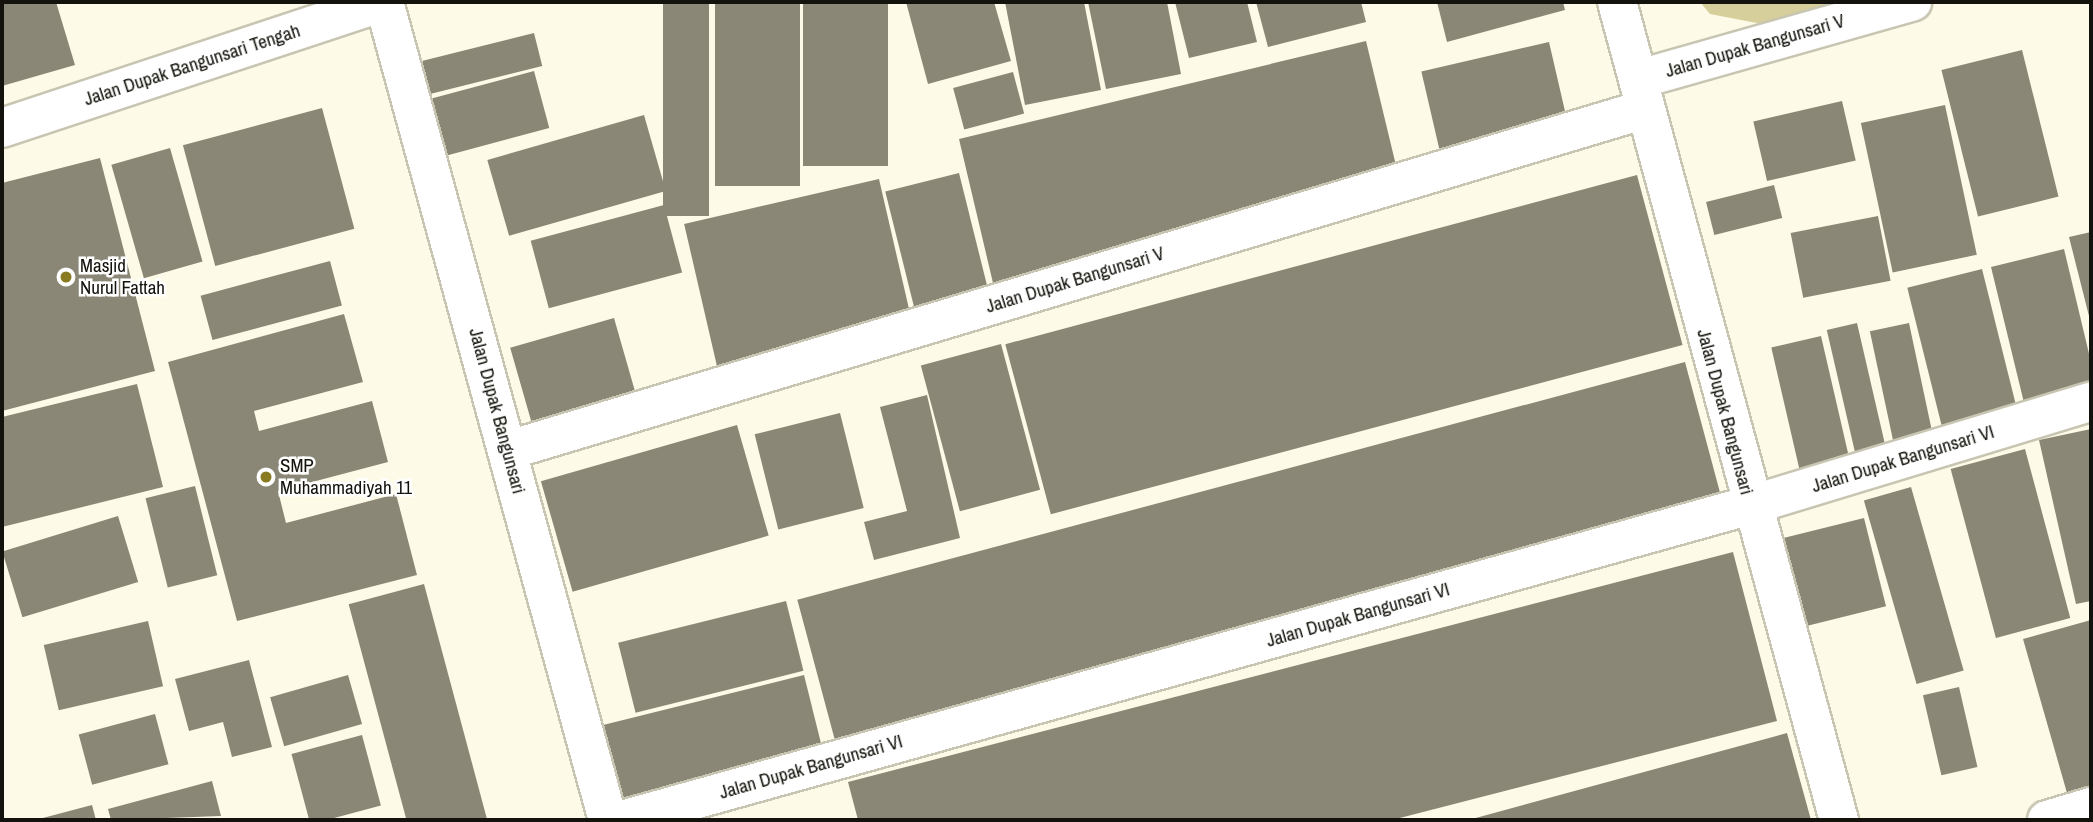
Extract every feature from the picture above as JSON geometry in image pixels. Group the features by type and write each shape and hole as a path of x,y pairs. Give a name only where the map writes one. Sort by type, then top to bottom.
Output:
{"street":[{"name":"Jalan Dupak Bangunsari Tengah","path":"2,128 383,2"},
{"name":"Jalan Dupak Bangunsari","path":"383,2 509,450 608,820"},
{"name":"Jalan Dupak Bangunsari","path":"1618,2 1640,95 1839,820"},
{"name":"Jalan Dupak Bangunsari V","path":"509,450 1640,95 1912,2"},
{"name":"Jalan Dupak Bangunsari VI","path":"622,820 1751,505 2091,402"},
{"path":"2047,820 2091,807"}],"shaded area":[{"path":"1700,2 1836,2 1762,24 1710,14"}],"building":[{"path":"2,2 56,2 75,65 2,86"},
{"path":"663,2 709,2 709,216 663,216"},
{"path":"715,2 800,2 800,186 715,186"},
{"path":"803,2 888,2 888,166 803,166"},
{"path":"906,2 994,2 1011,61 928,84"},
{"path":"1005,2 1084,2 1101,90 1025,105"},
{"path":"1088,2 1167,2 1181,74 1106,89"},
{"path":"1175,2 1247,2 1257,42 1189,58"},
{"path":"1256,2 1361,2 1366,22 1268,47"},
{"path":"1437,2 1563,2 1565,10 1447,42"},
{"path":"534,33 542,66 416,97 408,64"},
{"path":"1366,41 1399,178 1263,219 993,283 959,139"},
{"path":"1549,42 1568,123 1440,152 1421,71"},
{"path":"2022,50 2059,197 1978,217 1941,70"},
{"path":"534,71 549,128 447,155 432,98"},
{"path":"1013,72 1024,114 964,130 953,88"},
{"path":"1842,101 1856,160 1767,181 1753,121"},
{"path":"1945,105 1977,255 1893,273 1861,123"},
{"path":"322,108 354,229 215,266 183,145"},
{"path":"644,115 666,191 509,236 487,160"},
{"path":"170,148 203,261 144,278 111,165"},
{"name":"Masjid Nurul Fattah","path":"100,158 155,371 2,411 2,183"},
{"path":"959,173 991,301 917,319 885,191"},
{"path":"1637,175 1683,345 1051,514 1005,344"},
{"path":"879,179 913,328 719,373 684,224"},
{"path":"1774,185 1782,218 1714,235 1706,202"},
{"path":"664,205 682,273 549,308 531,241"},
{"path":"1878,216 1891,281 1803,298 1791,233"},
{"path":"2091,232 2091,320 2090,320 2069,237"},
{"path":"2064,249 2091,362 2091,395 2026,411 1991,267"},
{"path":"330,261 342,305 212,340 201,296"},
{"path":"1982,269 2020,421 1945,440 1907,288"},
{"name":"SMP Muhammadiyah 11","path":"344,314 363,382 254,411 259,431 372,401 388,462 278,491 286,523 396,494 417,575 237,621 168,362"},
{"path":"614,318 636,394 532,424 510,348"},
{"path":"1857,323 1886,450 1856,457 1827,330"},
{"path":"1909,323 1936,449 1897,457 1870,331"},
{"path":"1821,336 1851,468 1802,479 1771,347"},
{"path":"1001,344 1040,490 960,511 921,365"},
{"path":"1685,362 1724,508 836,746 797,600"},
{"path":"137,384 163,487 2,527 2,417"},
{"path":"927,395 960,538 874,560 864,522 907,511 880,407"},
{"path":"840,413 864,508 778,529 755,434"},
{"path":"737,425 769,536 573,592 541,481"},
{"path":"2091,429 2091,601 2076,604 2039,440"},
{"path":"2025,449 2070,618 1996,638 1951,469"},
{"path":"195,486 217,575 168,588 146,498"},
{"path":"1911,487 1964,671 1917,684 1864,501"},
{"path":"118,516 138,582 22,617 2,551"},
{"path":"1864,518 1886,606 1804,627 1782,539"},
{"path":"1733,552 1777,721 1392,820 858,820 848,782"},
{"path":"424,584 487,820 406,820 349,604"},
{"path":"786,601 803,671 636,713 618,643"},
{"path":"2091,620 2091,794 2069,800 2023,639"},
{"path":"148,621 163,686 59,710 44,645"},
{"path":"249,660 272,747 232,757 223,722 189,731 175,679"},
{"path":"348,675 362,724 284,746 270,697"},
{"path":"804,675 825,759 624,809 603,725"},
{"path":"1959,687 1977,767 1941,775 1923,695"},
{"path":"155,714 168,764 92,785 79,734"},
{"path":"1787,733 1811,820 1472,820 1472,819"},
{"path":"362,735 381,806 327,820 309,820 291,754"},
{"path":"212,781 221,816 111,820 108,809"},
{"path":"92,805 96,820 39,820 39,819"}],"place":[{"name":"Masjid Nurul Fattah","path":"66,277"},
{"name":"SMP Muhammadiyah 11","path":"266,477"}]}
